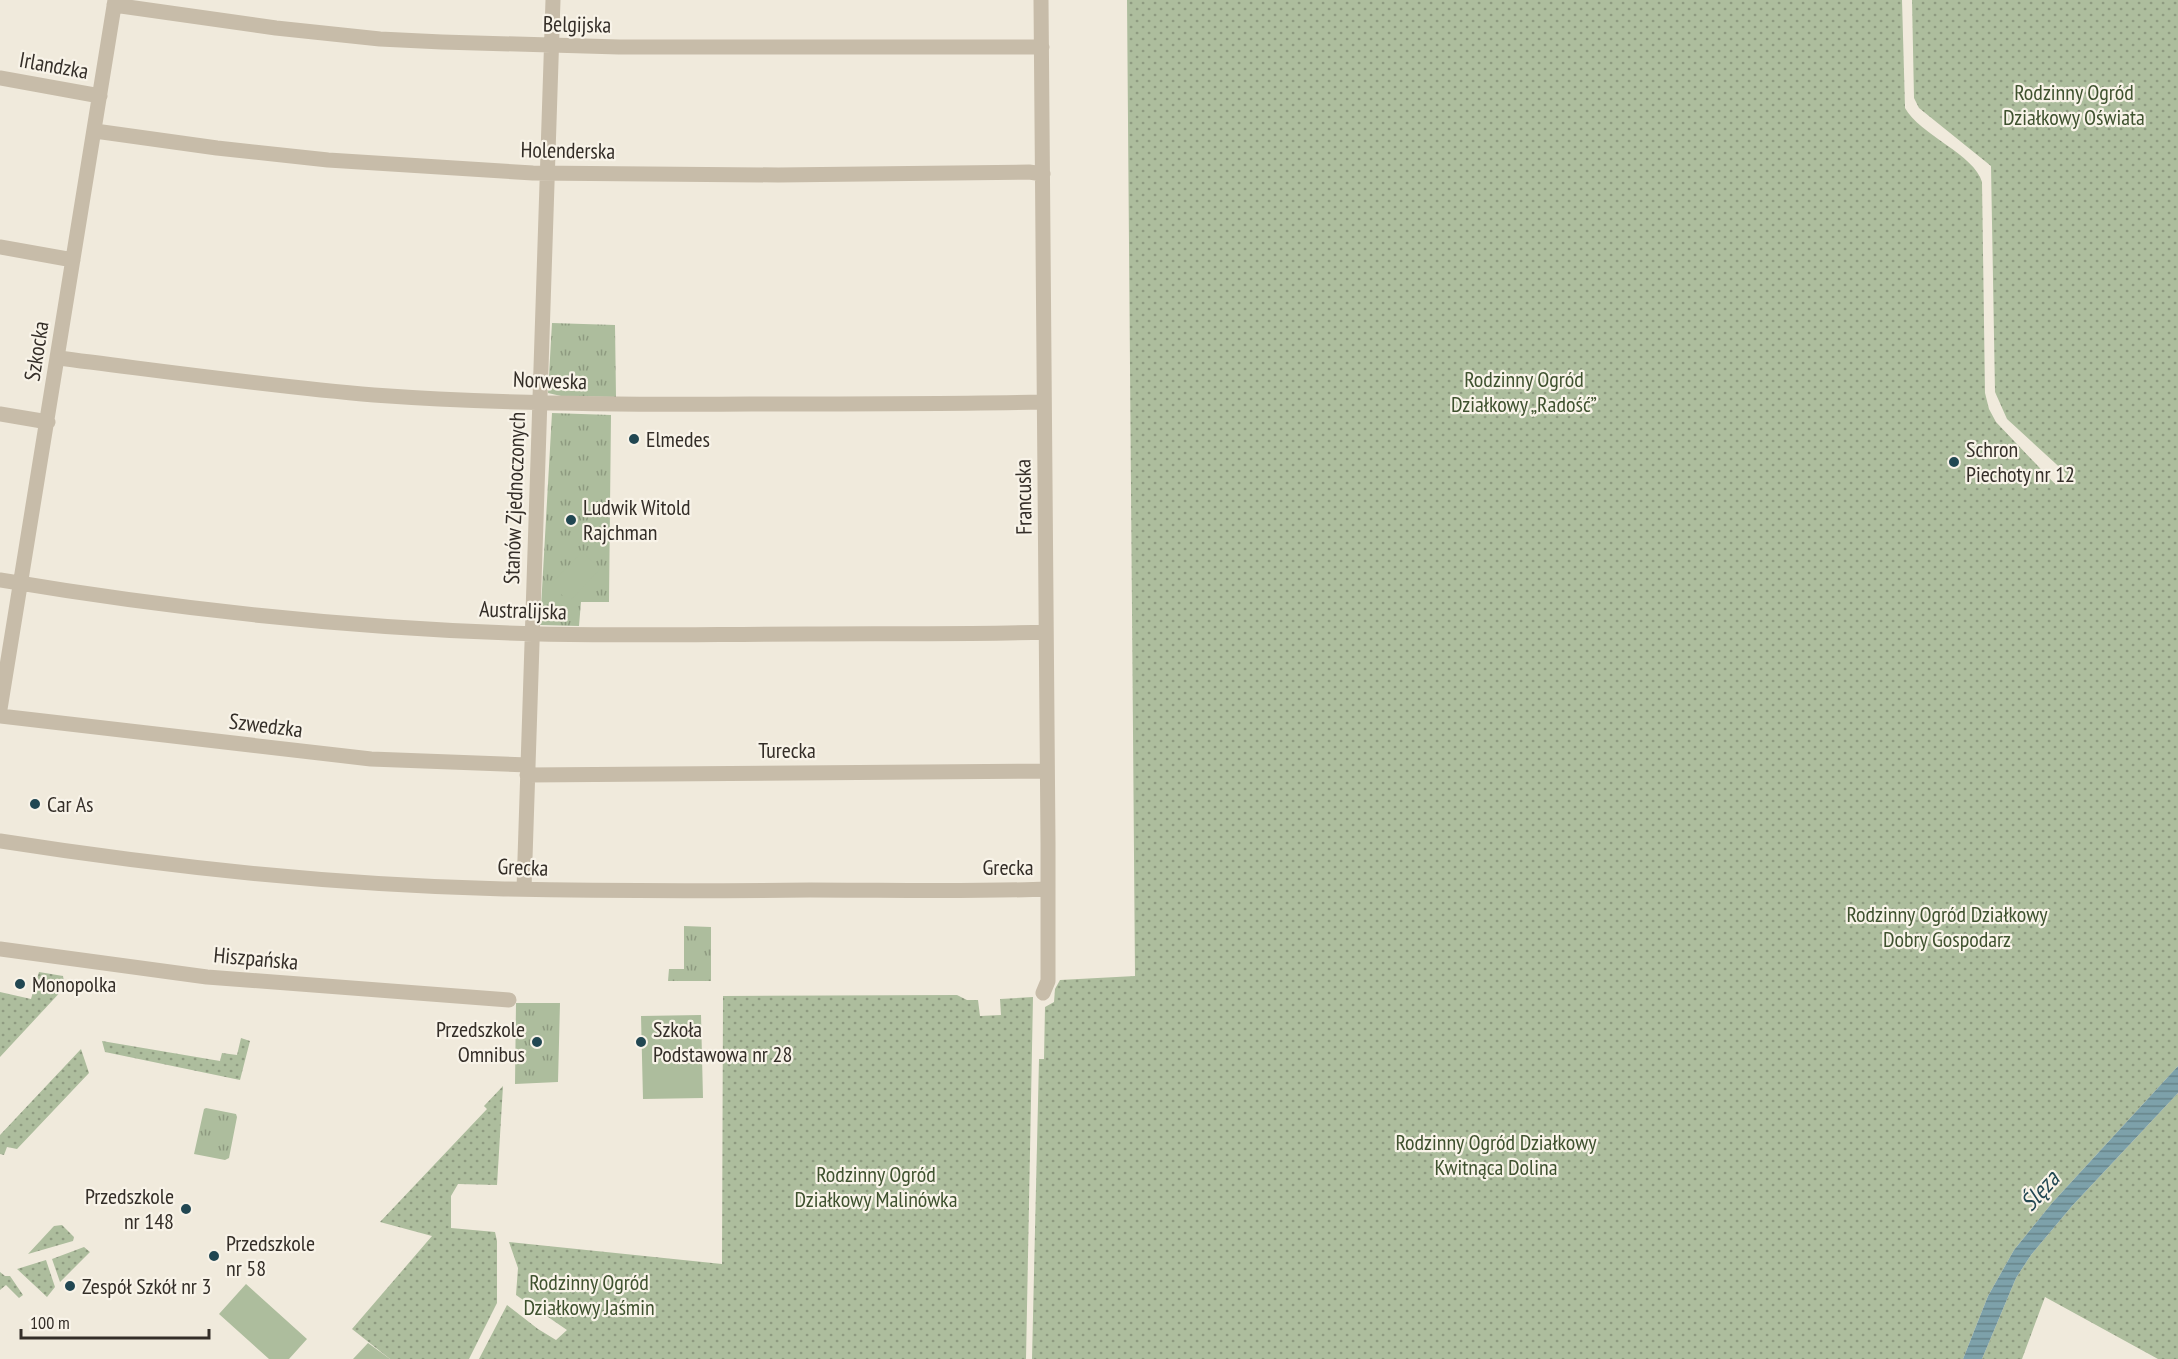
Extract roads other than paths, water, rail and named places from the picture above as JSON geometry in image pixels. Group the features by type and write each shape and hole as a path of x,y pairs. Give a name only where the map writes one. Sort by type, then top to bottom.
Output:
{"street":[{"name":"Stanów Zjednoczonych","path":"524,889 553,0"},
{"name":"Francuska","path":"1041,0 1048,889 1048,981 1043,993"},
{"name":"Belgijska","path":"115,2 276,28 380,39 552,46 1042,46"},
{"name":"Szkocka","path":"0,709 115,2"},
{"name":"Irlandzka","path":"0,78 100,96"},
{"name":"Holenderska","path":"95,131 217,148 328,160 548,173 778,175 1029,172 1043,174"},
{"path":"0,247 73,260"},
{"name":"Norweska","path":"58,358 309,389 539,404 1044,402"},
{"path":"0,414 48,422"},
{"name":"Australijska","path":"0,580 139,601 296,618 531,633 644,635 1046,632"},
{"name":"Szwedzka","path":"0,716 371,759 528,770"},
{"name":"Turecka","path":"528,770 1047,771"},
{"name":"Grecka","path":"0,841 150,861 274,874 407,884 624,891 1048,889"},
{"name":"Hiszpańska","path":"0,949 207,977 509,1000"}],"water":[{"path":"2178,1066 2178,1093 2072,1206 2031,1255 2016,1278 1982,1359 1963,1359 1988,1296 2014,1250 2052,1203"}],"place":[{"name":"Elmedes","path":"634,439"},
{"name":"Schron Piechoty nr 12","path":"1954,462"},
{"name":"Ludwik Witold Rajchman","path":"571,520"},
{"name":"Car As","path":"35,804"},
{"name":"Monopolka","path":"20,984"},
{"name":"Przedszkole Omnibus","path":"537,1042"},
{"name":"Szkoła Podstawowa nr 28","path":"641,1042"},
{"name":"Przedszkole nr 148","path":"186,1209"},
{"name":"Przedszkole nr 58","path":"214,1256"},
{"name":"Zespół Szkół nr 3","path":"70,1286"}],"park label":[{"name":"Rodzinny Ogród Działkowy Oświata","path":"2074,104"},
{"name":"Rodzinny Ogród Działkowy „Radość”","path":"1524,392"},
{"name":"Rodzinny Ogród Działkowy Dobry Gospodarz","path":"1947,926"},
{"name":"Rodzinny Ogród Działkowy Kwitnąca Dolina","path":"1496,1154"},
{"name":"Rodzinny Ogród Działkowy Malinówka","path":"876,1186"},
{"name":"Rodzinny Ogród Działkowy Jaśmin","path":"589,1294"}],"water label":[{"name":"Ślęza","path":"2040,1191"}]}
